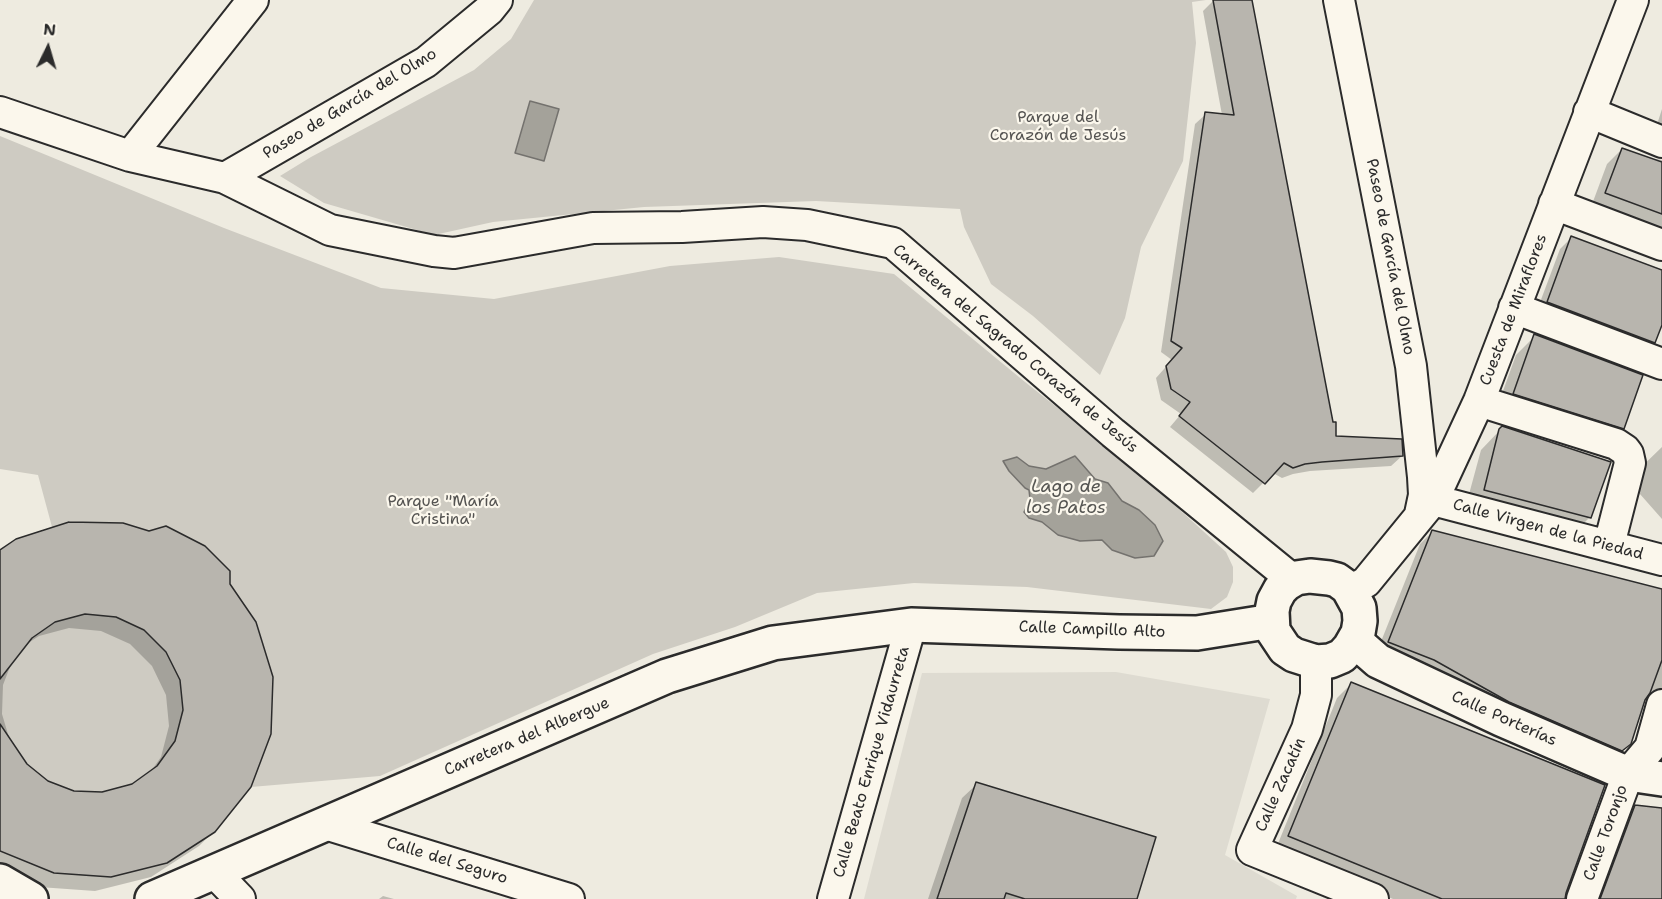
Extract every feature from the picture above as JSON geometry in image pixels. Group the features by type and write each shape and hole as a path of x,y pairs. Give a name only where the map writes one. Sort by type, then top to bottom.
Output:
{"street":[{"path":"130,156 253,0"},
{"name":"Paseo de García del Olmo","path":"225,178 426,62 489,10 497,0"},
{"name":"Paseo de García del Olmo","path":"1340,0 1411,366 1426,508"},
{"name":"Cuesta de Miraflores","path":"1348,588 1366,582 1426,508 1479,401 1633,0"},
{"name":"Carretera del Sagrado Corazón de Jesús","path":"0,112 130,156 225,178 330,230 434,251 454,253 593,228 682,227 763,222 807,225 893,243 1113,433 1293,580"},
{"path":"1590,112 1662,142"},
{"path":"1554,204 1662,245"},
{"path":"1514,308 1662,364"},
{"path":"1479,401 1616,444 1625,450 1630,463 1610,545"},
{"name":"Calle Virgen de la Piedad","path":"1426,508 1610,545 1662,560"},
{"path":"1310,576 1337,580 1348,588 1359,608 1360,621 1358,633 1342,656 1330,661 1316,662 1294,655 1285,649 1274,631 1272,621 1274,601 1280,590 1293,580 1310,576"},
{"name":"Calle Campillo Alto","path":"911,625 1197,633 1272,621"},
{"name":"Carretera del Albergue","path":"153,898 667,676 772,643 911,625"},
{"name":"Calle Beato Enrique Vidaurreta","path":"833,899 911,625"},
{"name":"Calle Porterías","path":"1354,640 1378,661 1501,719 1628,774 1662,779"},
{"name":"Calle Zacatín","path":"1316,662 1316,695 1307,729 1252,850 1373,899"},
{"name":"Calle Toronjo","path":"1582,899 1628,774 1650,748 1662,705"},
{"name":"Calle del Seguro","path":"325,824 569,899"},
{"path":"214,872 240,899"},
{"path":"0,881 31,899"}],"shaded area":[{"path":"1116,672 1270,699 1225,855 1297,896 1296,899 864,899 922,673"}],"green space":[{"name":"Parque del Corazón de Jesús","path":"534,0 1206,0 1192,2 1196,43 1183,161 1141,247 1125,318 1100,375 1033,316 991,284 964,227 960,209 816,201 644,207 493,222 434,235 324,203 280,176 311,157 474,70 511,39"},
{"name":"Parque \"María Cristina\"","path":"0,136 224,228 381,288 494,299 670,266 779,257 894,274 1135,469 1226,552 1233,567 1233,582 1227,597 1211,609 1027,587 914,583 817,593 735,627 653,654 380,776 251,787 215,832 167,863 111,877 54,873 0,851 0,550 16,539 52,527 38,475 0,469"}],"water":[{"path":"530,101 559,109 544,161 515,153"},
{"name":"Lago de los Patos","path":"1075,456 1095,479 1108,483 1122,501 1139,510 1155,525 1163,541 1154,556 1135,558 1112,550 1102,540 1080,541 1058,535 1042,522 1029,518 1024,512 1030,499 1029,490 1009,471 1003,461 1017,457 1029,466 1046,469"}],"building":[{"path":"1213,0 1252,0 1333,422 1336,422 1336,436 1402,439 1403,456 1322,462 1293,468 1284,463 1265,484 1179,416 1190,402 1171,389 1166,366 1182,348 1171,341 1205,112 1234,115"},
{"path":"1622,148 1662,162 1662,214 1605,193"},
{"path":"1571,236 1662,270 1662,325 1655,343 1547,302"},
{"path":"1534,334 1643,375 1624,429 1513,394"},
{"path":"1502,426 1611,462 1591,518 1484,490 1499,429"},
{"path":"69,522 123,523 149,531 166,526 205,546 230,571 230,584 256,622 273,677 271,734 251,787 215,832 167,863 111,877 54,873 0,851 0,724 27,764 48,781 74,791 102,792 132,784 157,766 175,741 183,710 180,680 166,652 144,630 116,617 85,614 55,622 32,638 0,679 0,550 16,539"},
{"path":"1432,530 1662,589 1662,660 1650,693 1645,700 1631,744 1622,751 1509,702 1434,660 1388,642"},
{"path":"1351,682 1605,785 1565,899 1442,899 1288,836"},
{"path":"976,782 1156,837 1137,899 1025,899 1006,893 1004,899 937,899"},
{"path":"1635,805 1662,808 1662,899 1600,899"}]}
